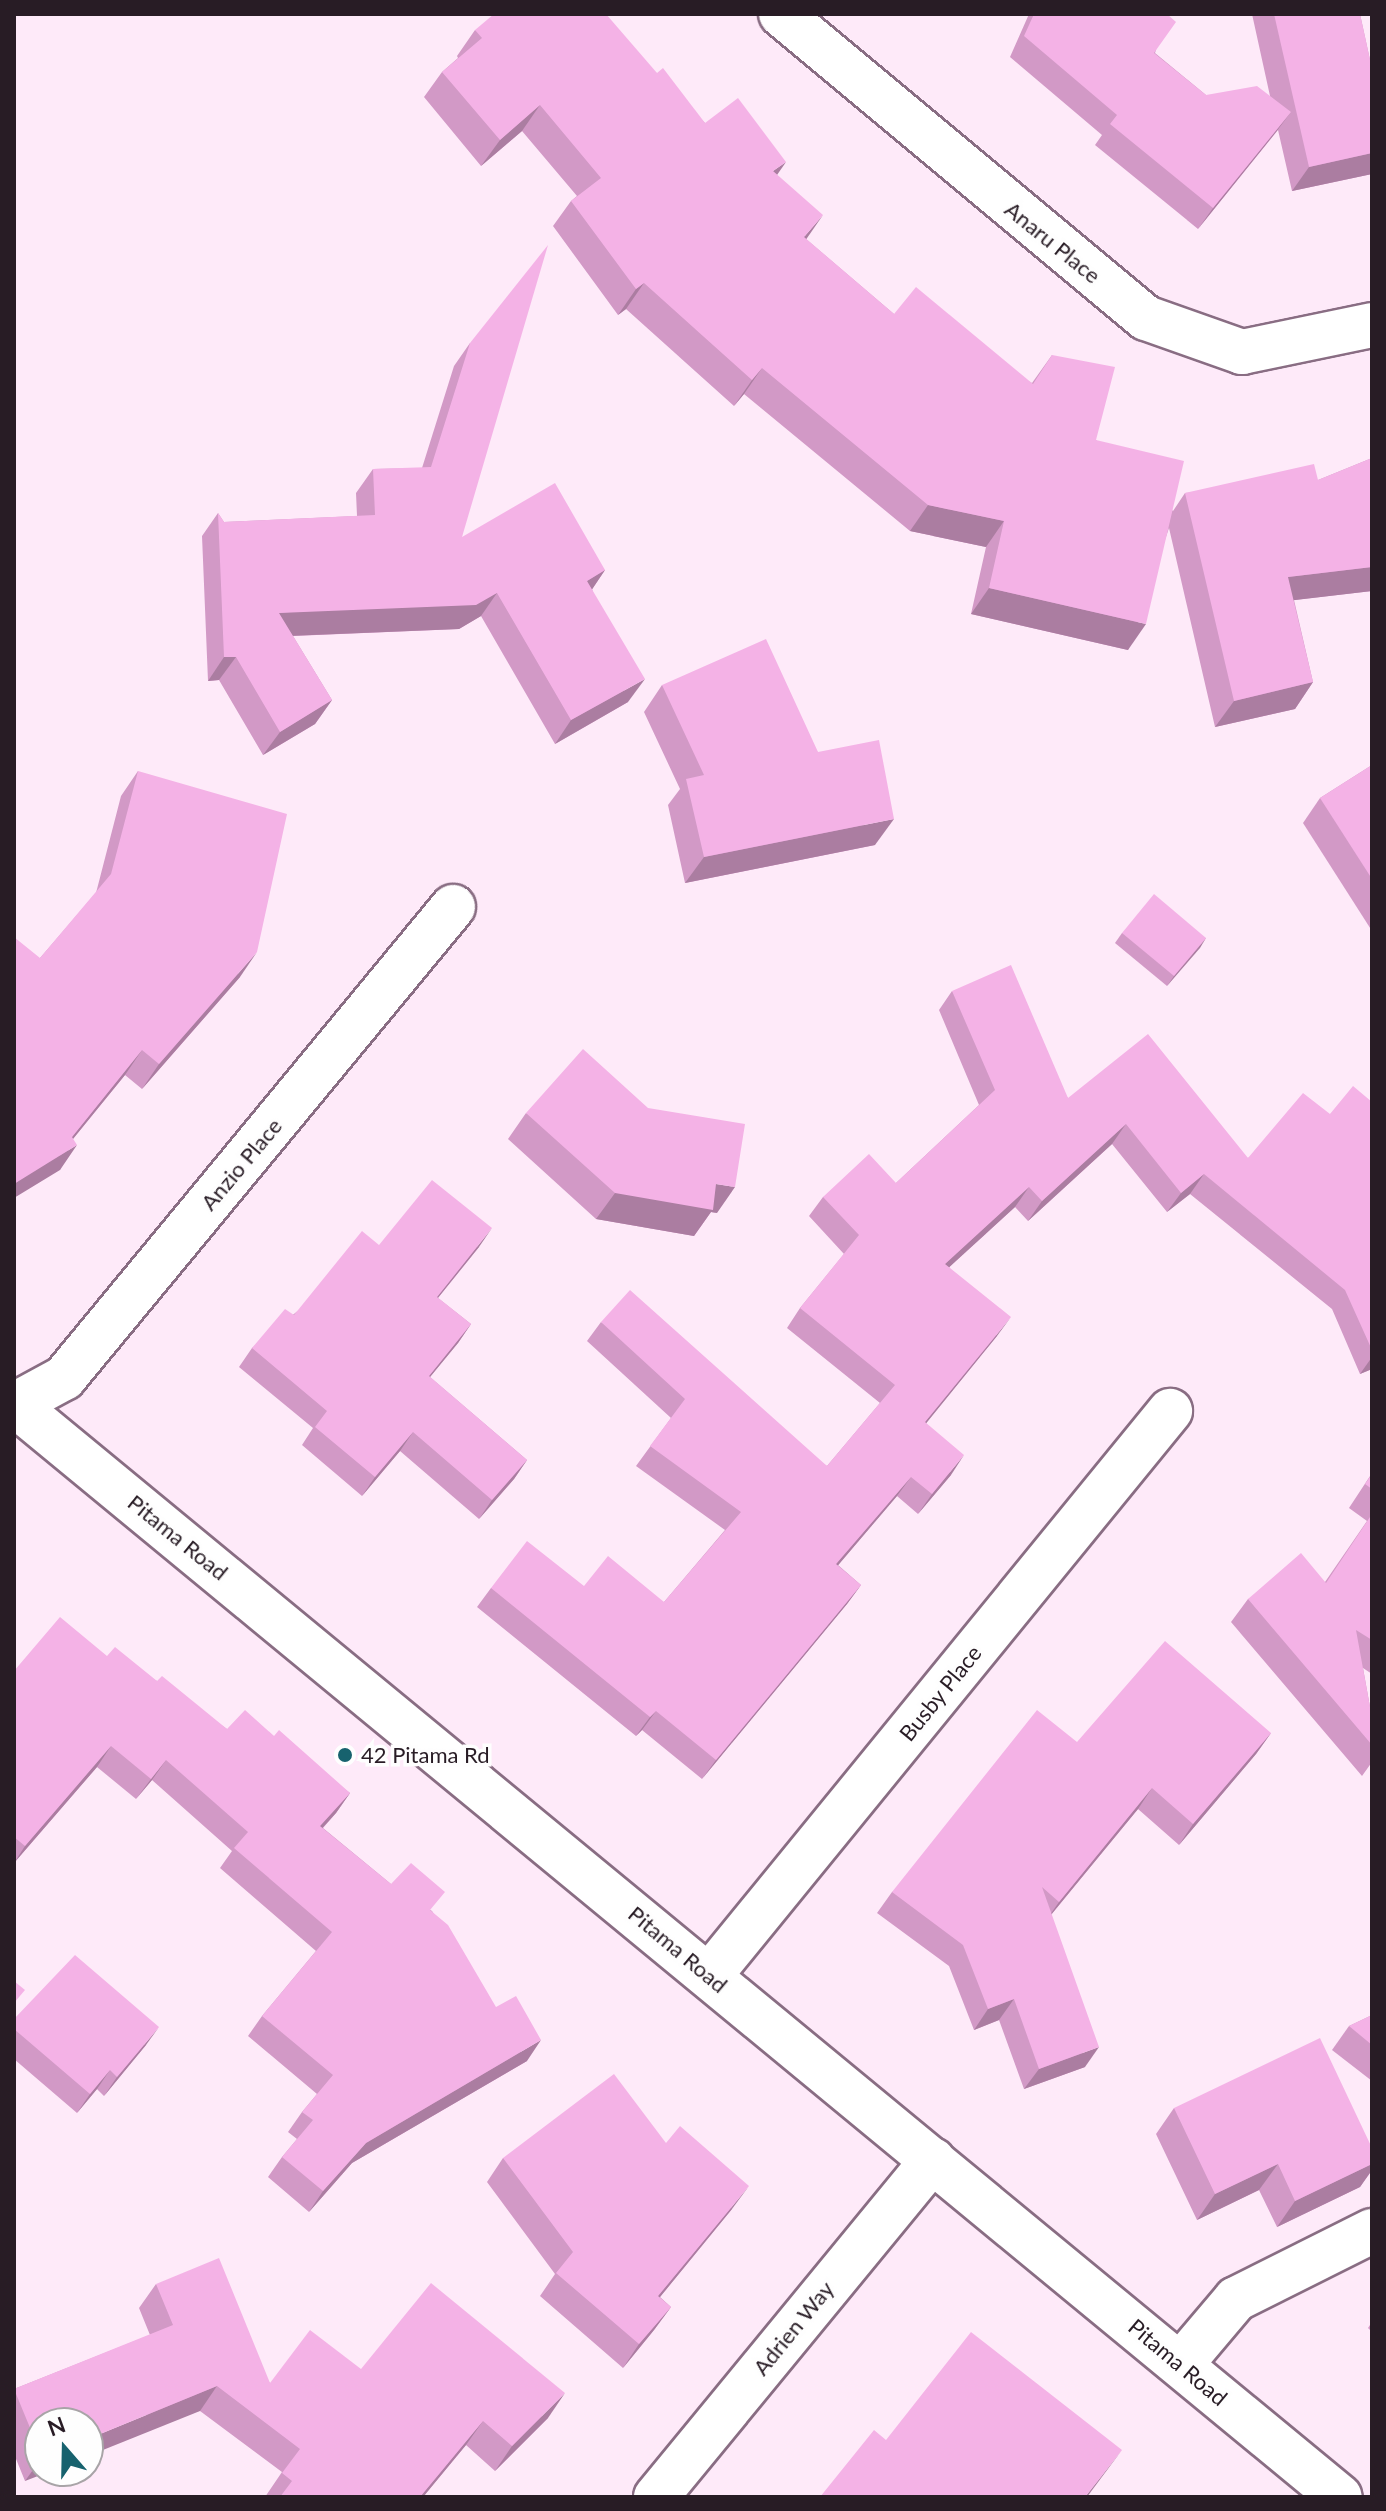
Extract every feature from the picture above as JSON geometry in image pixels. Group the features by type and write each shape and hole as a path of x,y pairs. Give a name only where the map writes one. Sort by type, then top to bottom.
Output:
{"street":[{"name":"Anaru Place","path":"781,14 1146,318 1242,352 1372,325"},
{"name":"Anzio Place","path":"14,1404 64,1378 453,907"},
{"name":"Pitama Road","path":"14,1404 1340,2497"},
{"name":"Busby Place","path":"710,1975 1170,1411"},
{"name":"Adrien Way","path":"656,2497 933,2160"},
{"path":"1181,2364 1236,2299 1372,2231"}],"building":[{"path":"494,14 606,14 657,73 663,68 705,123 738,98 786,162 773,171 823,215 804,237 894,314 916,287 1033,384 1052,355 1115,367 1096,440 1184,461 1146,624 989,588 1004,521 928,505 762,368 752,380 644,283 636,289 571,201 601,178 540,105 500,140 442,72 482,38 475,30"},
{"path":"1034,14 1167,14 1176,22 1154,53 1206,95 1257,86 1291,112 1213,208 1110,124 1117,115 1024,36"},
{"path":"1274,14 1360,14 1372,69 1372,153 1309,167"},
{"path":"548,245 462,537 555,483 605,570 587,581 645,679 571,720 497,593 476,605 279,613 332,700 280,732 236,657 224,657 218,513 224,522 375,515 373,469 431,467 470,343"},
{"path":"1372,458 1372,567 1288,577 1313,682 1234,701 1185,493 1314,464 1318,480"},
{"path":"766,639 818,752 879,740 894,819 704,857 686,779 704,775 662,685"},
{"path":"1372,765 1372,879 1320,798"},
{"path":"138,771 287,814 257,952 159,1064 142,1050 72,1137 77,1145 14,1184 14,937 40,958 111,874"},
{"path":"1154,894 1206,938 1174,976 1122,933"},
{"path":"1011,965 1068,1098 1148,1034 1248,1158 1303,1093 1330,1114 1353,1086 1372,1102 1372,1350 1345,1290 1204,1174 1181,1193 1126,1124 1042,1201 1029,1187 945,1264 1011,1317 925,1422 964,1455 932,1494 911,1477 836,1564 861,1585 716,1760 656,1711 650,1717 491,1588 527,1541 584,1586 608,1556 664,1602 741,1512 650,1446 685,1399 601,1322 630,1290 827,1466 895,1385 800,1308 859,1235 823,1197 869,1154 896,1183 995,1090 952,991"},
{"path":"583,1049 648,1108 745,1124 735,1187 716,1184 713,1210 615,1193 526,1113"},
{"path":"432,1180 492,1228 437,1297 471,1324 429,1376 527,1460 492,1500 413,1432 375,1477 315,1427 327,1411 252,1348 285,1309 294,1315 362,1231 379,1245"},
{"path":"1372,1474 1372,1489 1365,1484"},
{"path":"1372,1514 1372,1640 1356,1630 1372,1718 1372,1745 1248,1599 1301,1553 1326,1583"},
{"path":"60,1617 107,1656 115,1647 157,1681 162,1676 227,1729 245,1710 274,1736 279,1730 350,1793 320,1826 391,1884 411,1863 445,1892 430,1910 448,1925 496,2007 516,1996 541,2040 366,2143 323,2191 282,2157 313,2120 302,2112 333,2075 262,2016 332,1932 234,1848 248,1832 166,1760 151,1779 111,1746 25,1846 14,1837 14,1671"},
{"path":"1165,1641 1271,1733 1193,1824 1152,1788 1059,1902 1042,1887 1099,2047 1039,2069 1014,1999 988,2009 963,1945 892,1892 1037,1710 1077,1742"},
{"path":"75,1955 159,2027 117,2077 110,2070 90,2094 14,2029 14,2019"},
{"path":"14,1981 25,1990 14,2003"},
{"path":"1372,2015 1372,2045 1349,2026"},
{"path":"1320,2038 1372,2148 1372,2164 1295,2201 1278,2164 1215,2194 1174,2108"},
{"path":"614,2074 666,2143 680,2126 749,2186 658,2296 671,2307 639,2344 556,2273 573,2252 503,2158"},
{"path":"219,2258 270,2383 310,2330 361,2369 431,2283 565,2393 512,2446 483,2421 420,2497 280,2497 292,2481 282,2473 300,2449 217,2386 104,2432 104,2407 24,2407 24,2413 14,2389 173,2325 156,2284"},
{"path":"971,2332 1122,2450 1085,2497 820,2497 874,2430 886,2440"}],"place":[{"name":"42 Pitama Rd","path":"345,1755"}]}
